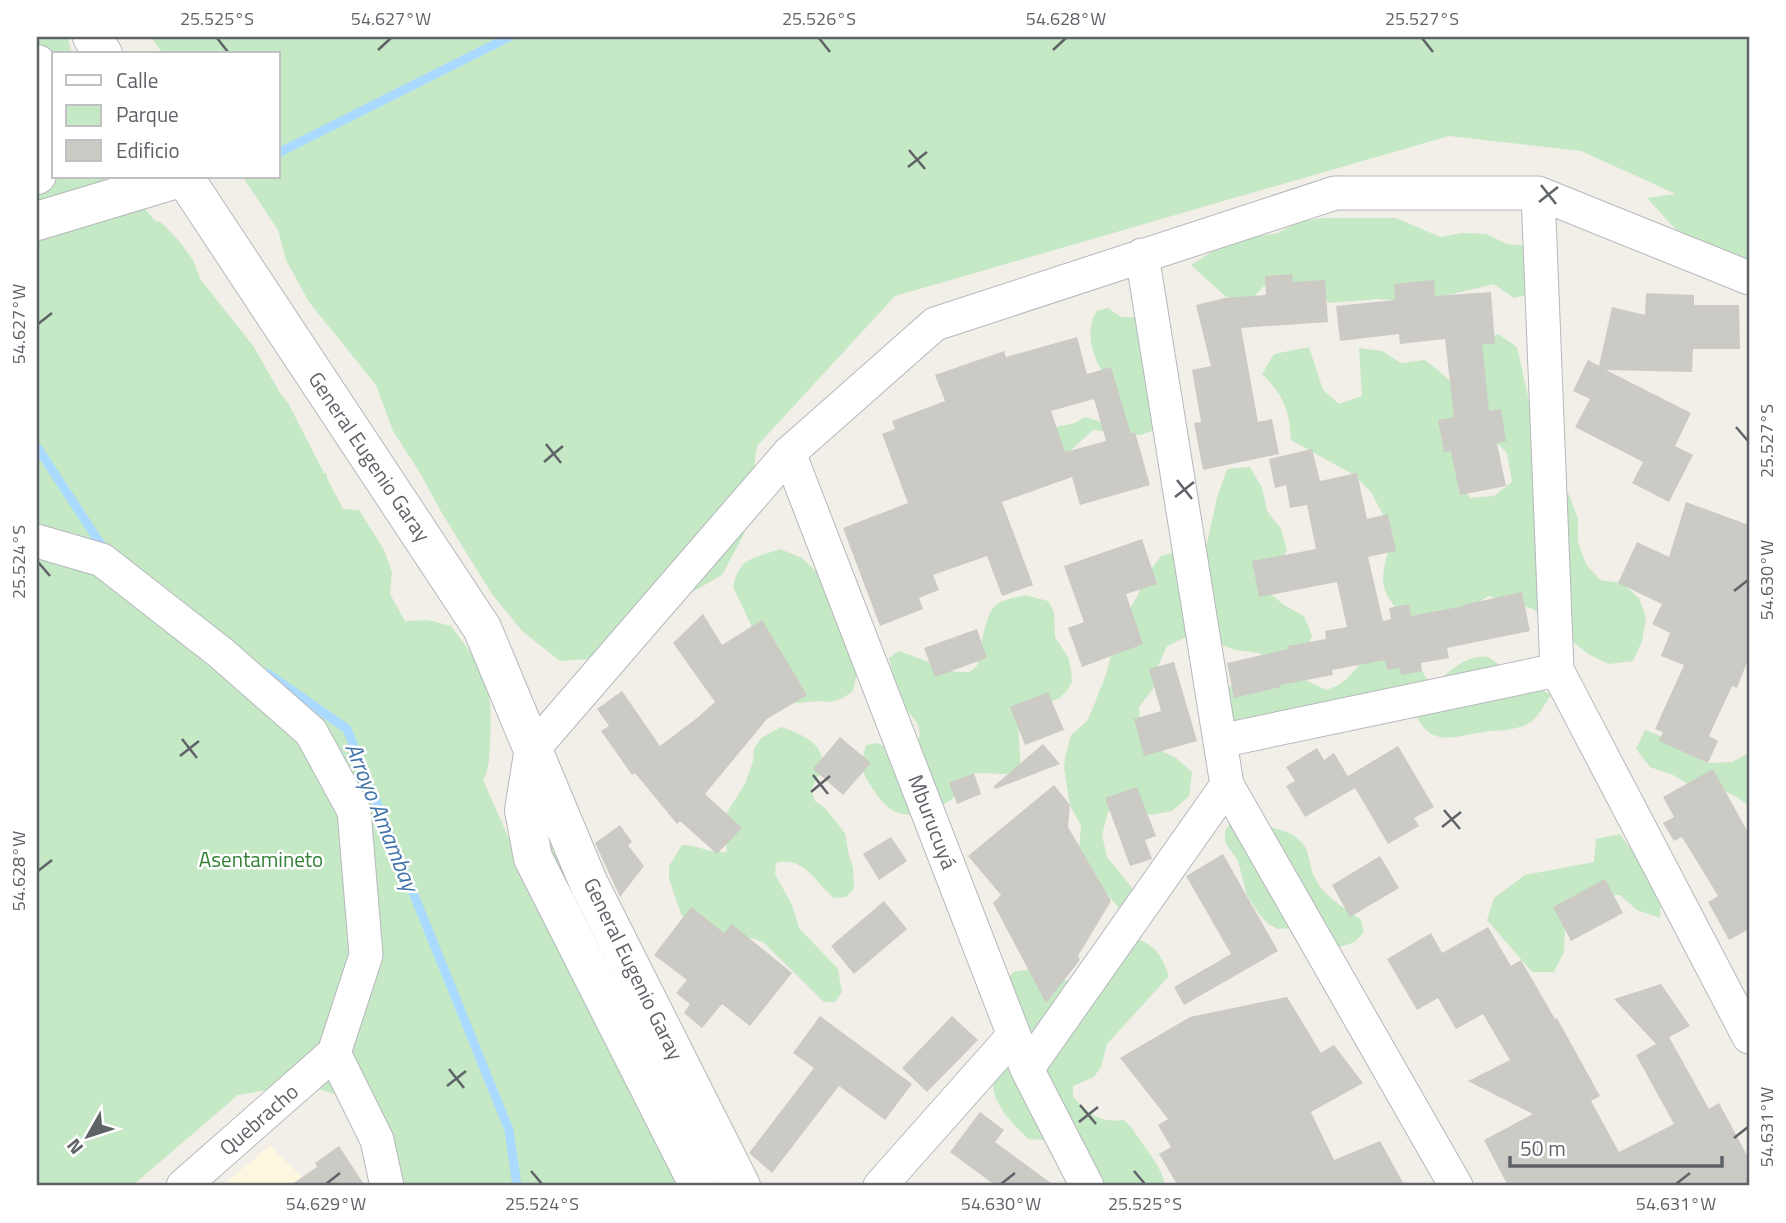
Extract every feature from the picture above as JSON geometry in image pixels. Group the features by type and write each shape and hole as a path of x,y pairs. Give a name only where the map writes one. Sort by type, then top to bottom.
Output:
{"street":[{"path":"92,37 102,52"},
{"path":"37,64 41,116 37,174"},
{"path":"37,221 180,178"},
{"name":"General Eugenio Garay","path":"184,178 482,628 589,884 741,1186"},
{"path":"534,748 789,453 935,324 1335,193 1538,194 1749,278"},
{"path":"1538,194 1558,670 1740,996 1749,1037"},
{"path":"1142,255 1227,785 1456,1186"},
{"name":"Mburucuyá","path":"789,453 1027,1069 1087,1186"},
{"path":"37,541 102,560 221,653 311,732 354,811 366,954 334,1053 377,1140 387,1186"},
{"path":"1220,741 1558,670"},
{"name":"General Eugenio Garay","path":"534,748 524,810 533,858 699,1186"},
{"path":"1027,1069 1227,785"},
{"path":"880,1186 1014,1035"},
{"name":"Quebracho","path":"183,1186 334,1053"}],"shaded area":[{"path":"270,1146 311,1186 222,1186"}],"green space":[{"name":"Asentamineto","path":"37,37 68,37 71,52 52,52 52,178 121,178 154,220 162,223 179,241 193,260 201,280 254,347 288,403 343,509 359,510 384,550 392,572 390,594 405,621 428,620 451,626 480,668 488,691 491,722 489,762 483,780 527,879 516,844 551,833 685,1186 393,1186 350,1099 303,1084 238,1095 132,1186 37,1186"},
{"path":"151,37 1749,37 1749,265 1679,233 1647,198 1676,194 1581,151 1449,136 895,296 757,446 744,534 722,575 682,598 605,658 560,661 522,631 492,594 393,431 376,385 309,302 286,260 278,230 244,178 280,178 280,52 162,52"},
{"path":"1323,218 1396,218 1440,237 1463,233 1486,234 1507,244 1530,246 1537,292 1514,298 1494,284 1448,295 1402,301 1378,299 1330,303 1314,292 1299,287 1275,285 1264,286 1249,302 1226,297 1191,265 1211,252 1255,237 1278,233 1298,222"},
{"path":"1108,308 1121,317 1144,317 1159,421 1152,431 1140,435 1093,430 1067,454 1056,449 1052,428 1075,423 1085,417 1101,422 1106,376 1097,361 1090,336 1097,311"},
{"path":"1498,334 1517,347 1532,414 1578,519 1578,542 1586,564 1600,580 1622,583 1639,598 1646,618 1642,641 1633,661 1609,664 1588,654 1533,609 1489,596 1470,607 1408,620 1389,599 1385,590 1384,571 1393,534 1371,492 1354,475 1291,440 1284,404 1276,389 1262,374 1274,354 1309,347 1323,390 1339,404 1362,396 1359,348 1382,351 1401,363 1425,360 1459,391 1459,480 1470,498 1494,496 1512,482 1507,453 1490,436 1479,346"},
{"path":"1250,467 1262,488 1267,511 1281,529 1287,550 1266,590 1284,605 1304,616 1312,636 1303,658 1281,665 1259,653 1235,650 1188,636 1167,646 1158,666 1153,689 1139,707 1140,729 1155,748 1176,758 1192,772 1189,796 1172,811 1150,815 1129,802 1108,812 1102,835 1107,857 1137,894 1119,908 1104,891 1079,851 1081,826 1070,805 1064,768 1071,735 1088,720 1106,675 1118,628 1147,575 1161,556 1207,543 1227,469"},
{"path":"780,549 802,558 818,573 858,667 853,691 843,698 831,702 796,703 785,697 733,587 743,564"},
{"path":"1025,595 1048,601 1054,612 1055,637 1068,657 1071,669 1072,682 1066,692 1058,699 1046,702 1019,718 1020,767 1010,774 974,773 960,792 938,807 910,815 894,811 879,797 860,767 866,745 878,743 898,755 916,745 920,735 918,724 904,706 889,658 899,651 956,672 969,672 977,666 991,611 1005,600"},
{"path":"1369,653 1422,671 1429,682 1440,680 1463,662 1484,656 1499,665 1494,698 1507,699 1541,689 1551,695 1537,716 1526,725 1508,730 1449,737 1440,737 1425,729 1412,706 1235,723 1220,707 1220,695 1228,687 1293,674 1326,690 1345,680"},
{"path":"781,727 809,740 819,750 822,767 811,791 815,801 825,808 845,833 853,867 854,889 846,897 834,898 802,867 794,863 776,863 775,874 792,905 799,928 838,969 842,992 835,1002 824,1002 763,942 752,938 741,942 688,924 681,914 669,879 669,866 682,845 727,852 723,826 726,814 745,784 754,749 761,738"},
{"path":"1645,730 1689,747 1708,763 1732,762 1749,753 1749,806 1716,787 1693,787 1673,775 1650,767 1636,749"},
{"path":"1232,820 1277,829 1298,839 1306,850 1320,887 1330,898 1361,920 1364,932 1355,942 1333,949 1290,928 1278,929 1267,923 1247,895 1238,861 1225,842 1225,831"},
{"path":"1620,834 1658,888 1661,901 1660,918 1637,910 1620,895 1596,896 1565,927 1564,952 1554,972 1532,972 1487,920 1494,898 1525,875 1594,862 1596,839"},
{"path":"1140,940 1159,954 1169,976 1107,1044 1101,1067 1094,1077 1073,1086 1073,1097 1101,1119 1123,1120 1128,1124 1158,1166 1165,1186 1103,1186 1053,1141 1029,1139 998,1103 993,1086 995,1078 1032,1036 1006,982 1013,972 1035,970 1071,982 1129,941"}],"building":[{"path":"1292,274 1293,282 1325,280 1328,322 1241,328 1258,422 1272,419 1279,454 1203,470 1194,423 1201,422 1192,370 1211,366 1196,305 1225,298 1266,295 1265,276"},
{"path":"1434,280 1435,296 1491,292 1495,344 1482,344 1489,411 1501,409 1506,441 1497,443 1506,486 1460,495 1451,451 1444,452 1438,420 1454,417 1445,339 1400,344 1399,334 1340,341 1336,306 1395,300 1394,284"},
{"path":"1646,293 1694,295 1694,305 1739,305 1740,349 1693,349 1692,372 1606,370 1691,413 1675,446 1693,455 1669,502 1632,483 1643,462 1575,427 1590,399 1573,391 1588,360 1599,366 1612,307 1645,315"},
{"path":"1077,337 1087,374 1111,367 1131,434 1135,432 1150,485 1080,505 1072,477 1002,502 1033,585 1002,596 987,556 933,575 939,590 919,598 923,609 880,626 843,528 908,503 882,434 895,429 892,421 945,401 935,375 1004,351 1006,357","holes":["1094,399 1106,441 1065,452 1051,411"]},
{"path":"1312,449 1320,481 1357,473 1367,519 1388,514 1396,551 1368,557 1383,621 1391,619 1389,608 1409,604 1411,616 1522,592 1530,631 1447,648 1449,658 1421,663 1422,671 1401,675 1400,668 1387,670 1385,660 1332,670 1333,675 1280,685 1234,698 1227,663 1288,649 1288,646 1326,639 1325,631 1347,627 1337,582 1259,597 1252,561 1316,549 1307,505 1290,508 1286,485 1275,488 1269,459"},
{"path":"1686,502 1749,525 1749,657 1737,688 1732,686 1709,736 1718,741 1708,763 1659,741 1663,732 1655,729 1684,665 1661,656 1670,633 1652,624 1662,604 1618,583 1637,542 1669,557"},
{"path":"1142,539 1157,584 1126,594 1143,644 1082,667 1068,628 1084,622 1064,566"},
{"path":"703,614 722,645 762,620 807,695 767,719 705,794 742,828 717,854 680,821 677,824 635,773 632,775 601,731 609,726 597,709 622,691 660,746 715,702 673,643"},
{"path":"977,629 987,658 935,677 924,648"},
{"path":"1174,662 1197,741 1144,756 1134,719 1161,711 1149,669"},
{"path":"1048,692 1064,730 1025,745 1010,707"},
{"path":"840,737 871,763 843,795 813,769"},
{"path":"1043,744 1060,764 995,789 994,786"},
{"path":"1398,746 1434,807 1414,818 1419,826 1388,844 1348,776"},
{"path":"1317,748 1324,760 1334,753 1355,788 1305,817 1286,786 1295,781 1286,767"},
{"path":"1713,769 1749,834 1749,929 1729,940 1708,902 1718,896 1682,837 1674,841 1663,823 1674,817 1663,797"},
{"path":"974,773 981,794 957,804 949,783"},
{"path":"1054,785 1070,805 1068,827 1111,901 1078,956 1080,960 1046,1003 993,903 1001,895 968,856"},
{"path":"1137,787 1156,836 1145,840 1152,859 1130,866 1105,798"},
{"path":"620,825 632,842 628,845 644,866 620,897 595,843"},
{"path":"891,837 907,861 879,880 863,854"},
{"path":"1223,854 1278,951 1184,1005 1174,987 1231,954 1186,876"},
{"path":"1380,856 1399,888 1350,917 1332,885"},
{"path":"1605,879 1623,913 1571,941 1553,907"},
{"path":"884,901 907,929 854,974 831,946"},
{"path":"691,907 724,933 732,924 792,973 750,1026 722,1004 702,1028 684,1013 690,1004 676,993 687,980 654,955"},
{"path":"1488,927 1511,966 1521,960 1555,1019 1557,1018 1600,1096 1591,1101 1619,1152 1674,1124 1636,1055 1656,1044 1614,999 1661,984 1690,1026 1669,1037 1709,1109 1719,1103 1749,1159 1749,1186 1508,1186 1484,1140 1533,1114 1468,1081 1510,1060 1483,1014 1456,1029 1438,998 1417,1010 1387,959 1431,933 1442,953"},
{"path":"1287,997 1321,1053 1334,1045 1363,1083 1311,1112 1334,1160 1380,1141 1405,1186 1178,1186 1159,1154 1171,1147 1158,1125 1168,1119 1120,1058 1190,1017"},
{"path":"820,1016 912,1084 885,1120 839,1086 772,1173 749,1153 814,1068 793,1053"},
{"path":"952,1016 978,1040 927,1092 902,1068"},
{"path":"980,1112 1004,1130 995,1142 1055,1186 996,1186 950,1152"},
{"path":"339,1146 365,1186 289,1186 317,1167 315,1163"}],"waterway":[{"path":"280,152 509,37"},
{"name":"Arroyo Amambay","path":"37,447 104,549"},
{"name":"Arroyo Amambay","path":"267,673 347,729 509,1130 517,1186"}]}
